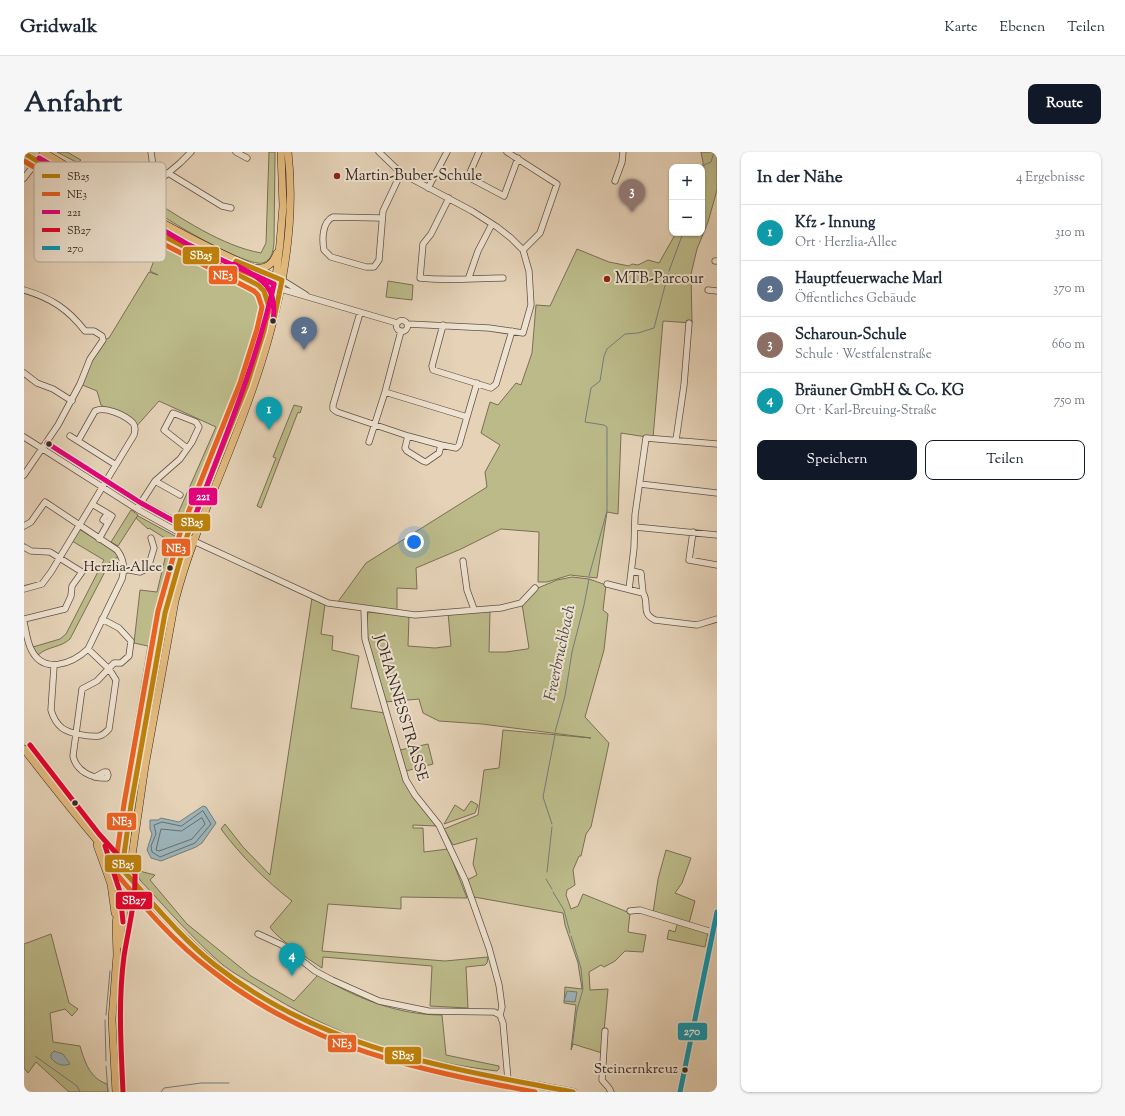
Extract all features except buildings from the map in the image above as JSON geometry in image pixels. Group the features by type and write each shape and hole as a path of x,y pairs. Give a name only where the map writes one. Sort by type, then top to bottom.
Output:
{"main road":[{"path":"43,152 60,162"},
{"path":"279,279 283,206 281,152"},
{"path":"116,1092 112,1019 117,954 125,911 128,876 169,627 181,575 255,383 272,325 290,206 288,152"},
{"path":"24,153 38,161"},
{"path":"166,224 195,241 248,267 279,279"},
{"path":"166,237 230,269 277,288"},
{"path":"248,267 259,269 268,266 275,260 280,244"},
{"path":"230,269 261,287 267,298 269,307"},
{"path":"116,924 119,916 122,869 159,645 170,593 187,536 248,380 269,307 277,288"},
{"path":"24,749 94,839 179,933 215,965 251,991 289,1015 317,1029 345,1040 412,1061 573,1092"},
{"path":"94,839 111,884 116,924 117,954"},
{"path":"102,848 116,852 121,848 127,839"},
{"path":"125,911 130,903 139,899 154,905"}],"street":[{"path":"38,161 43,152"},
{"path":"151,152 152,162"},
{"path":"190,152 168,173 222,206 231,208"},
{"path":"236,152 246,158"},
{"path":"277,288 397,323 404,320 408,324 443,325 523,333 531,305 529,271 523,250 512,238 492,224 449,198 401,173 379,152"},
{"path":"428,188 447,152"},
{"path":"479,152 468,177 504,196 518,158"},
{"path":"507,152 557,184 540,233 523,250"},
{"path":"615,181 622,162 623,152"},
{"path":"24,178 34,166"},
{"path":"381,218 333,217 329,219 324,225 324,250 331,257 366,268 374,267 377,264 379,256 381,218 401,173"},
{"path":"449,198 431,234 423,244 420,278 440,280 461,280 470,277 503,278"},
{"path":"470,277 478,251 492,224"},
{"path":"279,279 314,299"},
{"path":"24,290 39,295 73,315 85,331 94,330 102,336 103,340 90,359 72,401 43,449 24,475"},
{"path":"708,290 717,291"},
{"path":"360,313 333,404 333,409 337,412 408,436 456,448 459,445 477,383"},
{"path":"397,323 397,327 401,331"},
{"path":"676,440 684,385 689,323"},
{"path":"401,331 407,329 408,324"},
{"path":"443,325 432,366 433,370 491,388 496,384 512,331"},
{"path":"369,442 385,392 401,331"},
{"path":"24,373 37,383 53,389 72,401"},
{"path":"385,392 467,417"},
{"path":"24,589 31,589 42,584 134,435 135,428 133,423 105,408 101,408 96,411 78,441"},
{"path":"137,509 155,481 176,464 187,448 199,427 196,422 173,413 164,430 187,448"},
{"path":"70,436 116,465"},
{"path":"408,436 405,448 407,451 426,462 439,452 441,445"},
{"path":"24,437 137,509 194,540 328,603 415,615 502,608 521,603 534,588"},
{"path":"629,589 646,438 717,444"},
{"path":"155,481 180,495"},
{"path":"640,484 717,493"},
{"path":"24,526 31,522 46,502 120,554 124,569 122,579 88,649 74,659 54,666 41,660 30,648 24,622"},
{"path":"92,504 112,516 99,538"},
{"path":"635,527 717,535"},
{"path":"693,532 689,560 717,565"},
{"path":"124,569 140,572 148,568 154,548 151,538"},
{"path":"24,547 31,551 50,552 82,572 72,586 71,596 65,609 24,619"},
{"path":"463,561 467,590 474,610"},
{"path":"632,571 641,573 646,612 650,618 697,625 717,619"},
{"path":"607,584 643,592"},
{"name":"JOHANNESSTRASSE","path":"364,609 365,639 406,780 415,795 439,825 465,880 489,948 499,985 502,1007 500,1014 503,1023 508,1080"},
{"path":"95,777 85,774 74,761 73,756 82,689 97,680 114,663 121,663 129,656 131,641 119,628 102,619"},
{"path":"54,666 51,710 53,717 62,728 77,733 98,736 105,734 109,729 116,685 114,675 88,649"},
{"path":"630,911 640,910 712,932"},
{"path":"680,1092 717,912"},
{"path":"258,934 282,945 315,971 379,1001 428,1011 494,1012 500,1014"},
{"path":"605,1031 602,1080 610,1088 611,1092"}],"shaded area":[{"path":"57,152 67,152 81,160 76,162"},
{"path":"269,152 275,152 274,243 270,257 266,262 254,262 241,258 205,241 166,218 166,208 217,238 246,249 261,253 266,243"},
{"path":"701,152 717,152 717,190 705,229 705,164 703,164"},
{"path":"674,236 702,236 697,249 691,274 692,323 663,321 653,438 621,433 618,514 607,512 597,578 570,575 547,582 538,582 539,532 501,529 461,549 416,568 417,589 397,588 397,611 337,603 366,563 487,487 485,472 500,445 481,433 490,402 498,405 516,383 521,385 532,353 536,305 550,306 577,249 609,262 629,266 632,264 638,265 648,260 659,263"},
{"path":"166,244 254,288 262,304 252,349 224,430 189,516 185,522 178,525 147,509 146,502 176,518 216,427 159,401 135,428 133,423 101,405 97,391 80,384 91,357 99,345 109,338 149,272 158,275 150,271 153,262 166,262"},
{"path":"388,281 413,285 412,300 386,297"},
{"path":"294,405 302,407 300,413 298,412 261,508 257,506 276,458 273,457"},
{"path":"131,510 138,515 118,546 111,542"},
{"path":"138,516 175,536 177,539 163,598 126,804 124,803 124,788 148,646 134,643 140,590 157,592 169,542 149,528 148,529 136,518"},
{"path":"79,529 111,549 119,557 111,560 70,639 38,655 33,647 60,639 66,634 104,560 72,541"},
{"path":"572,577 589,579 606,585 603,610 608,614 604,650 585,717 609,743 591,827 586,834 581,856 579,856 573,870 575,885 567,890 566,895 571,909 578,906 583,894 630,913 628,932 646,935 643,952 625,951 615,961 604,967 601,965 589,972 590,990 608,989 602,1053 573,1044 571,1050 576,1005 564,1003 565,987 582,989 578,963 565,925 563,913 474,897 467,880 477,875 473,864 477,838 453,845 444,829 478,815 484,770 499,768 503,730 591,738 482,724 439,721 423,713 419,699 385,702 367,635 368,612 409,616 408,646 435,648 451,646 448,613 490,611 489,652 506,652 527,649 529,648 522,604 538,588 557,580"},
{"path":"312,598 325,604 321,634 333,636 332,650 359,656 351,708 385,713 405,781 437,826 413,825 413,828 423,828 424,852 448,849 467,898 401,897 401,909 328,904 322,951 445,961 488,957 485,965 466,967 468,1008 430,1006 432,966 323,957 322,968 294,949 273,932 270,927 292,901 272,885 254,867 221,829 225,824 243,847 270,875"},
{"path":"428,744 433,764 406,771 400,750"},
{"path":"471,801 478,805 475,813 444,824 455,805 464,811"},
{"path":"666,850 691,858 682,883 675,893 695,901 689,923 653,913 658,879"},
{"path":"135,866 143,872 155,875 150,880 187,924 251,976 294,1001 318,975 347,991 377,1004 409,1012 442,1015 446,1055 499,1066 499,1069 497,1071 465,1066 403,1053 344,1032 286,1005 223,965 201,945 140,880 136,873"},
{"path":"678,922 708,933 705,947 667,939 669,930 675,932"},
{"path":"51,934 69,1003 78,1009 72,1016 65,1009 50,1013 53,1042 80,1046 92,1074 107,1084 108,1092 69,1092 36,1062 28,1073 24,1068 24,944"},
{"path":"348,1046 430,1070 406,1066 347,1048"}],"water":[{"path":"203,806 206,807 216,823 202,843 196,847 161,861 151,858 147,850 152,834 150,829 150,820 158,820 161,818 179,822"},
{"path":"567,991 577,992 575,1002 564,1001"},
{"path":"54,1051 63,1054 70,1064 62,1065 55,1062 51,1058 51,1054"}],"waterway":[{"name":"Freerbruchbach","path":"705,165 711,162 714,152"},
{"name":"Freerbruchbach","path":"669,271 682,236"},
{"name":"Freerbruchbach","path":"589,576 607,511 607,427 604,425 585,422 591,388 600,381 604,356 607,349 625,334 638,333 654,328 668,274"},
{"name":"Freerbruchbach","path":"555,732 565,696 572,652 589,579"},
{"name":"Freerbruchbach","path":"552,824 543,797 555,735"},
{"name":"Freerbruchbach","path":"547,872 552,827"},
{"name":"Freerbruchbach","path":"546,879 552,889"},
{"name":"Freerbruchbach","path":"553,892 564,910 570,933"},
{"name":"Freerbruchbach","path":"571,936 581,968 583,989 577,1010 572,1047"},
{"path":"106,1015 110,971"},
{"path":"105,1020 106,1061"},
{"path":"35,1056 77,1086 80,1092"},
{"path":"106,1066 108,1092"},
{"path":"161,1092 164,1088 201,1083 229,1083"}],"transit line":[{"name":"SB25","path":"24,153 39,162"},
{"name":"221","path":"39,158 46,162"},
{"name":"NE3","path":"24,161 34,167"},
{"name":"221","path":"47,443 141,503 190,530 247,378 274,284 187,244 166,232"},
{"name":"SB25","path":"166,237 258,285 264,291 269,307 264,331 247,385 187,536 165,613 131,805 122,869 178,931 215,965 256,994 298,1017 341,1036 385,1051 431,1063 573,1092"},
{"name":"NE3","path":"166,245 254,291 258,295 262,307 257,329 240,383 180,533 158,611 124,804 115,868 116,873 160,924 185,948 211,970 248,997 286,1019 325,1037 365,1052 448,1074 535,1092"},
{"name":"SB25","path":"236,261 282,280 274,319"},
{"name":"221","path":"234,264 253,274 266,285 273,299 273,321"},
{"name":"NE3","path":"233,267 274,284 267,318"},
{"name":"SB27","path":"30,745 99,834 135,874 134,895 124,956 121,990 120,1024 123,1092"},
{"name":"SB27","path":"105,846 120,892 123,922"},
{"name":"270","path":"680,1092 717,912"}],"place":[{"name":"Martin-Buber-Schule","path":"337,176"},
{"name":"Scharoun-Schule","path":"632,212"},
{"name":"MTB-Parcour","path":"607,279"},
{"name":"Hauptfeuerwache Marl","path":"304,350"},
{"name":"Kfz - Innung","path":"269,430"},
{"name":"Herzlia-Allee","path":"170,568"},
{"name":"Bräuner GmbH & Co. KG","path":"292,976"},
{"name":"Steinernkreuz","path":"685,1070"}]}
